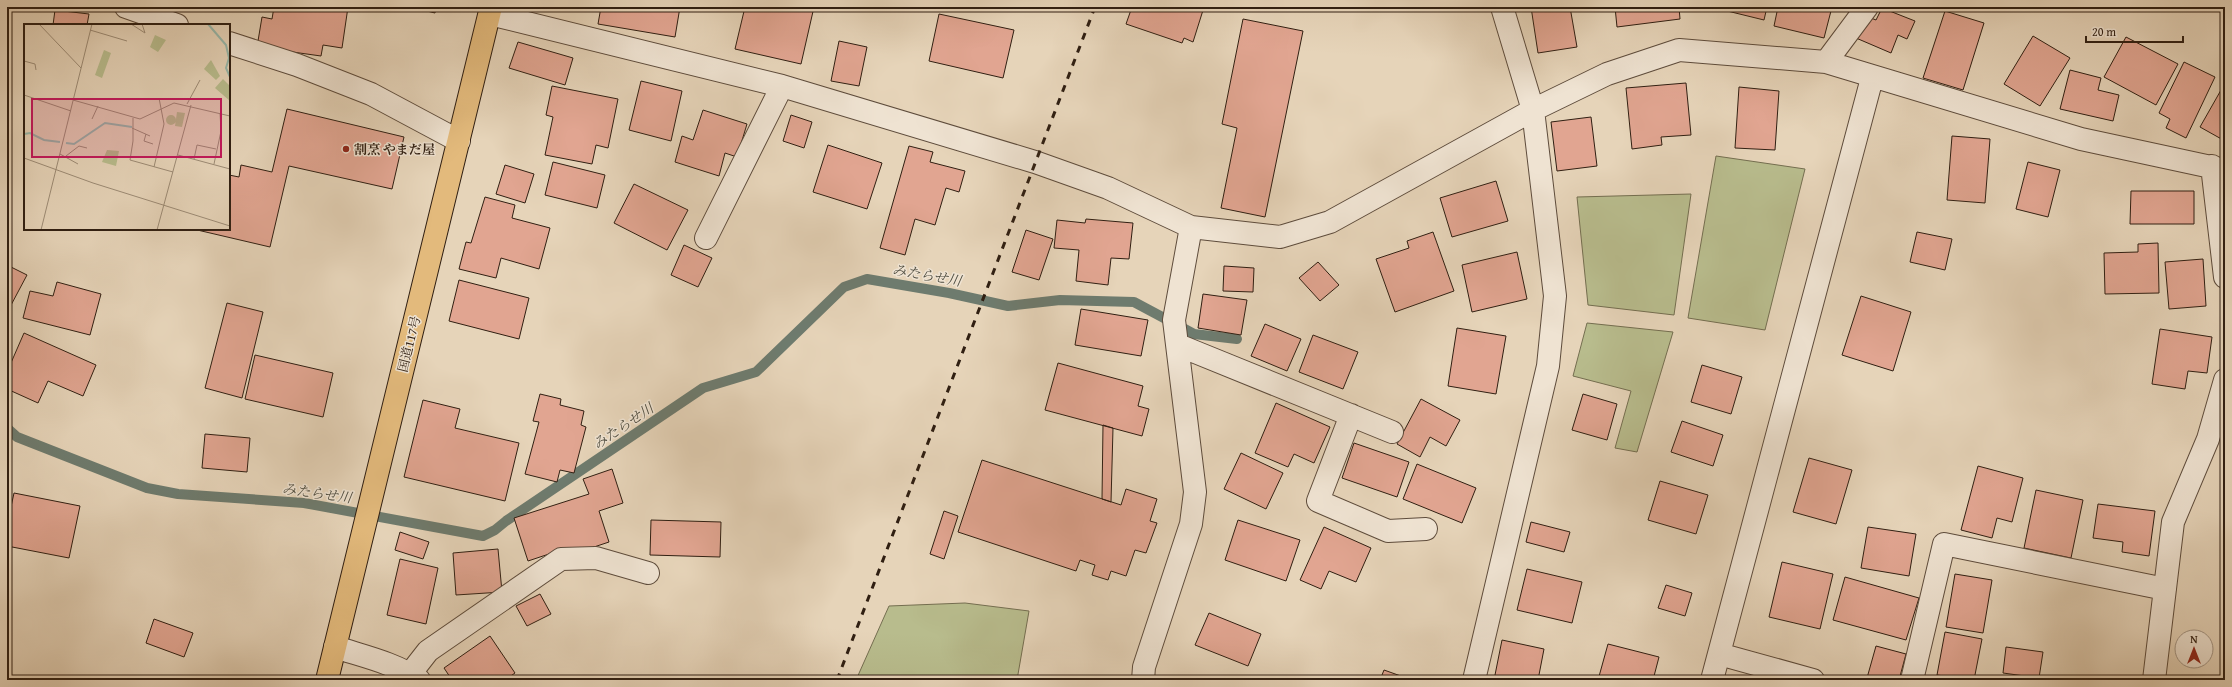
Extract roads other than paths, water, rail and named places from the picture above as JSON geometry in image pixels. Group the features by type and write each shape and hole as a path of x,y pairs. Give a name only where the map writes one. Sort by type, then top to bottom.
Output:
{"highway":[{"name":"国道117号","path":"327,680 490,10"}],"street":[{"path":"126,7 174,24"},
{"path":"1474,680 1548,366 1555,296 1533,110 1502,7"},
{"path":"1826,62 1867,7"},
{"path":"490,10 782,86 1035,162 1108,188 1191,227 1280,237 1330,222 1533,110 1607,74 1679,50 1826,62 1872,78 2081,139 2218,168 2225,277"},
{"path":"230,43 297,65 371,94 459,141"},
{"path":"1712,680 1872,78"},
{"path":"706,238 782,86"},
{"path":"1143,680 1144,667 1191,524 1195,492 1174,320 1191,227"},
{"path":"1178,345 1392,432"},
{"path":"2154,680 2173,522 2208,439 2225,380"},
{"path":"1351,415 1318,501 1388,531 1426,529"},
{"path":"1912,680 1944,544 2165,589"},
{"path":"335,648 364,656 415,677 428,651 561,559 596,558 648,573"},
{"path":"1719,654 1813,680"}],"waterway":[{"name":"みたらせ川","path":"7,428 17,437 147,488 178,494 304,503 483,536 495,530 506,521 703,388 756,372 844,287 867,279 949,293 1008,306 1060,300 1134,302 1194,334 1237,339"}],"railway":[{"path":"837,680 1095,7"}],"place":[{"name":"割烹 やまだ屋","path":"346,149"}]}
